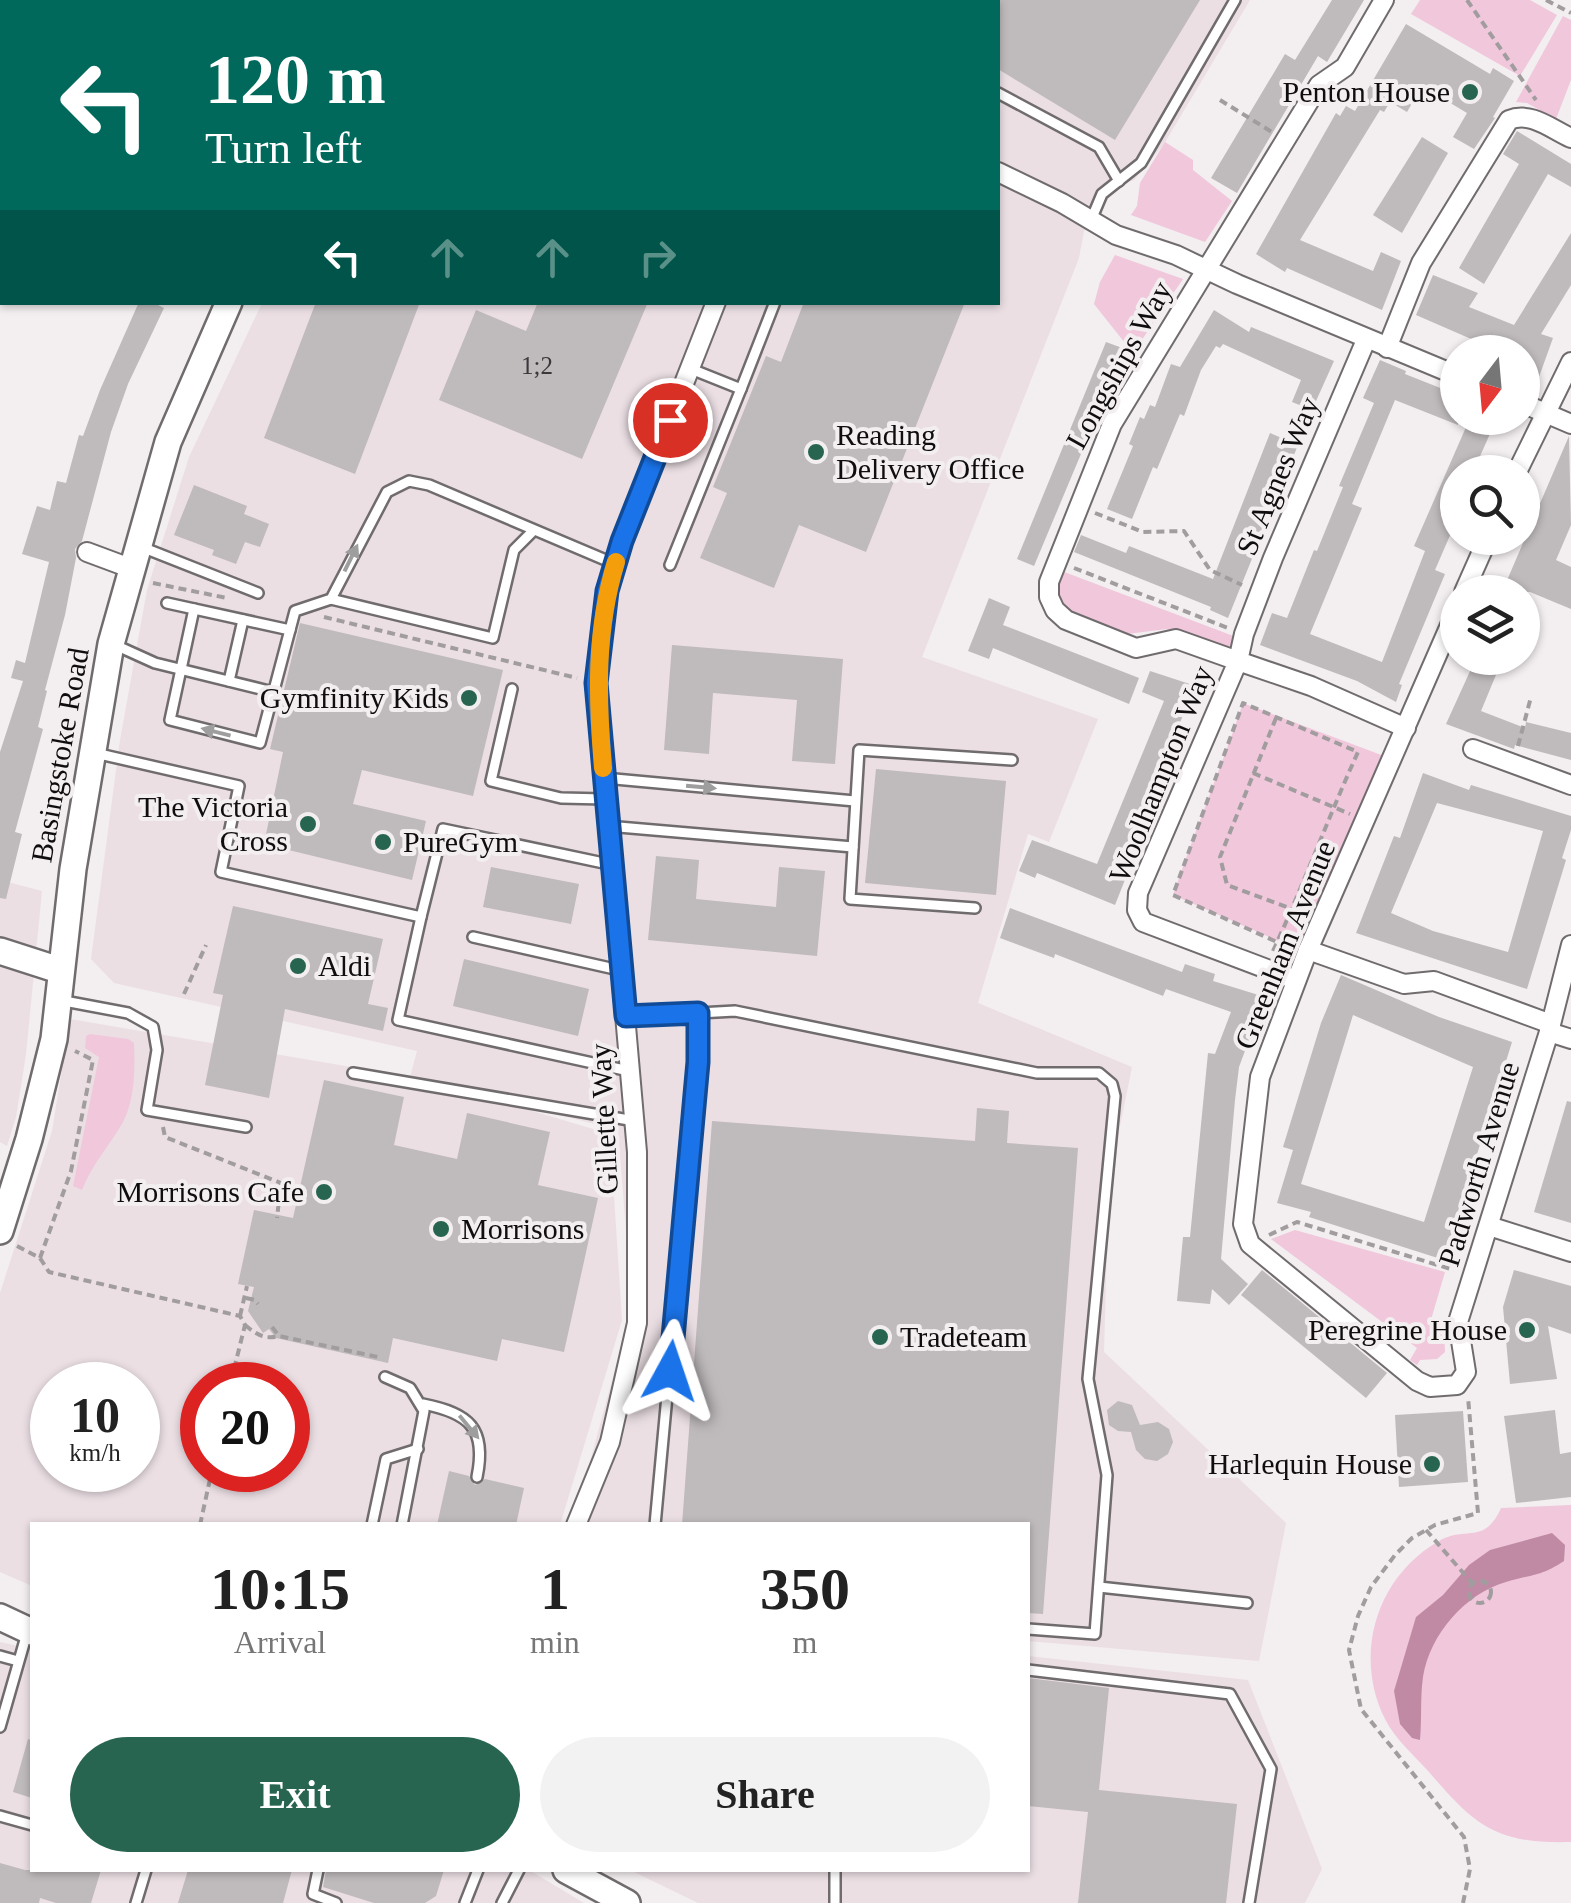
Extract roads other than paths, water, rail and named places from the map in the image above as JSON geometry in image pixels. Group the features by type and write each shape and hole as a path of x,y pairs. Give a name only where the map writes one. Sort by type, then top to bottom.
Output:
{"main road":[{"name":"Basingstoke Road","path":"7,1237 54,1039 59,970 111,644 168,442 228,305"},
{"path":"0,951 59,970"},
{"path":"0,1616 30,1631"},
{"path":"570,1872 626,1903"}],"street":[{"name":"Longships Way","path":"1384,0 1345,67 1318,85 1112,424 1055,560 1049,597 1066,620 1136,648 1176,639 1311,686 1406,728"},
{"path":"1387,348 1421,263 1509,120 1531,118 1570,133"},
{"path":"1000,173 1121,237 1176,255 1440,369"},
{"name":"Gillette Way","path":"577,1522 610,1442 636,1322 635,1121 596,683 607,591 615,564 715,305"},
{"name":"St Agnes Way","path":"1238,661 1244,634 1366,340"},
{"path":"1525,455 1571,362"},
{"path":"1540,410 1571,424"},
{"path":"87,552 132,564"},
{"name":"Greenham Avenue","path":"1440,649 1308,950 1260,1077 1243,1224 1250,1244 1417,1380 1430,1387 1445,1387 1457,1385 1466,1372"},
{"name":"Woolhampton Way","path":"1238,661 1138,893 1137,910 1143,922 1296,980"},
{"path":"1473,749 1571,785"},
{"name":"Padworth Avenue","path":"1466,1372 1458,1322 1550,1028 1571,945"},
{"path":"1308,950 1404,984 1434,981 1571,1039"},
{"path":"1489,1226 1571,1252"}],"lane":[{"path":"1091,220 1102,194 1141,163 1235,0"},
{"path":"1000,94 1099,147 1119,180"},
{"path":"670,565 775,305"},
{"path":"691,369 741,389"},
{"path":"331,599 388,492 409,481 429,485 615,564"},
{"path":"194,609 170,720 260,742 295,611 331,599 493,638 514,550 532,531"},
{"path":"132,564 258,593"},
{"path":"167,602 290,630"},
{"path":"229,682 243,620"},
{"path":"111,644 156,663 272,692"},
{"path":"512,690 491,782 561,798 605,799"},
{"path":"976,908 850,899 859,750 1012,760"},
{"path":"93,752 239,786 221,872 421,917"},
{"path":"604,778 855,801"},
{"path":"607,826 853,847"},
{"path":"613,864 443,829 398,1020 631,1072"},
{"path":"473,937 622,970"},
{"path":"57,1000 128,1012 152,1027 156,1050 147,1110 246,1127"},
{"path":"626,1016 735,1011 1037,1073 1098,1073 1112,1084 1115,1096 1088,1379 1106,1476 1095,1634 1030,1629"},
{"path":"656,1522 698,1062 698,1013"},
{"path":"353,1073 635,1121"},
{"path":"385,1377 404,1383 422,1404 424,1417 403,1522"},
{"path":"422,1404 453,1410 477,1432 481,1457 476,1477"},
{"path":"373,1522 386,1459 418,1449"},
{"path":"1099,1587 1247,1603"},
{"path":"0,1727 30,1631"},
{"path":"0,1656 18,1661"},
{"path":"1030,1670 1230,1694 1271,1770 1249,1903"},
{"path":"0,1816 30,1824"},
{"path":"136,1903 145,1872"},
{"path":"318,1872 313,1894 336,1903"},
{"path":"465,1903 477,1872"},
{"path":"502,1903 517,1872"},
{"path":"835,1872 835,1903"}],"place":[{"name":"Penton House","path":"1470,92"},
{"name":"Reading Delivery Office","path":"816,452"},
{"name":"Gymfinity Kids","path":"469,698"},
{"name":"The Victoria Cross","path":"308,824"},
{"name":"PureGym","path":"383,842"},
{"name":"Aldi","path":"298,966"},
{"name":"Morrisons Cafe","path":"324,1192"},
{"name":"Morrisons","path":"441,1229"},
{"name":"Peregrine House","path":"1527,1330"},
{"name":"Tradeteam","path":"880,1337"},
{"name":"Harlequin House","path":"1432,1464"}]}
